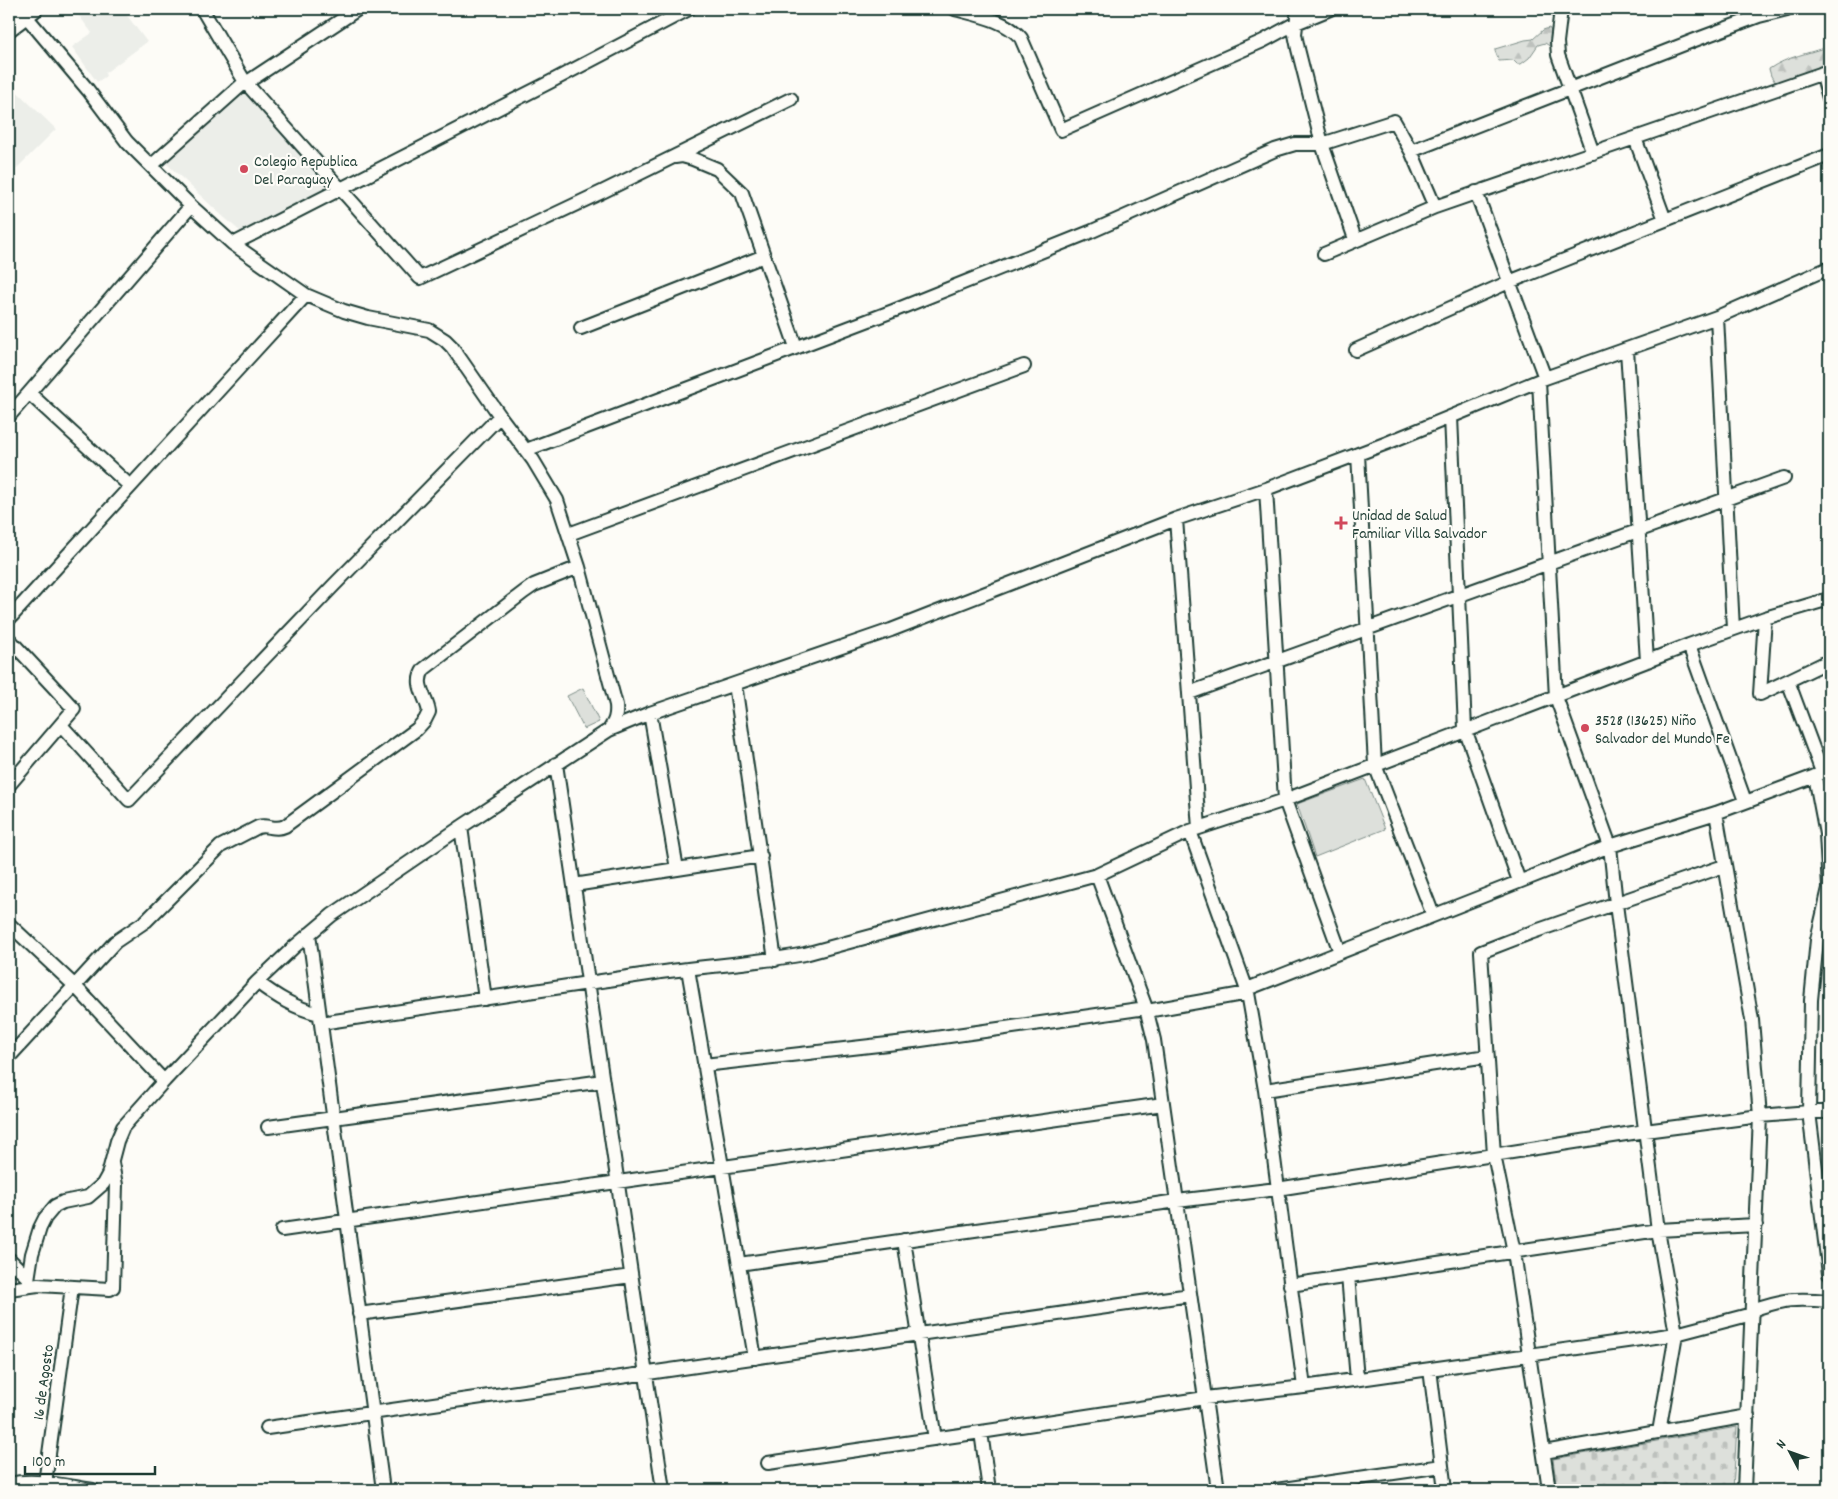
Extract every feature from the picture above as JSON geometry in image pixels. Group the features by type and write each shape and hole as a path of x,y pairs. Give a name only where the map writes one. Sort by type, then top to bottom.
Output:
{"main road":[{"path":"9,28 26,11"}],"street":[{"path":"202,9 246,83 420,278 791,99"},
{"path":"151,166 246,83 358,9"},
{"path":"233,244 689,9"},
{"path":"1298,9 1295,34 1322,144 1355,239"},
{"path":"964,10 990,19 1017,33 1021,38 1061,130 1263,41 1296,23 1330,9"},
{"path":"1562,9 1557,42 1558,55 1593,153"},
{"path":"1411,151 1750,20 1787,9"},
{"path":"26,11 127,142 191,206 233,244 306,295 344,311 368,318 428,330 452,347 526,450 557,500 579,567 616,705 617,715 615,722 609,730"},
{"path":"1324,254 1355,239 1476,192 1826,72 1829,98"},
{"path":"526,450 1090,232 1275,150 1295,144 1322,144 1394,121 1411,151 1435,207"},
{"path":"1635,138 1665,220"},
{"path":"1356,350 1509,282 1829,155"},
{"path":"671,158 682,156 717,169 742,193 796,347"},
{"path":"1476,192 1542,379 1556,697 1610,846 1658,1230 1676,1334 1659,1432"},
{"path":"9,416 191,206"},
{"path":"580,328 764,256"},
{"path":"28,1282 32,1254 45,1218 55,1206 63,1202 88,1197 97,1190 108,1175 117,1141 123,1127 257,982 332,915 461,827 609,730 650,713 891,630 1176,519 1266,489 1451,417 1542,379 1717,317 1829,268"},
{"path":"9,619 306,295"},
{"path":"1717,317 1733,629"},
{"path":"1627,350 1647,661"},
{"path":"569,534 1024,366"},
{"path":"29,393 130,486"},
{"path":"61,725 129,800 334,585 500,416"},
{"path":"1451,417 1465,730 1519,881"},
{"path":"1358,454 1375,765 1433,916"},
{"path":"1189,694 1784,478"},
{"path":"1266,489 1285,800 1340,952"},
{"path":"1176,519 1189,694 1194,830 1248,991 1265,1090 1304,1387"},
{"path":"9,1057 115,942 149,917 221,846 261,826 276,828 285,826 417,729 429,712 419,682 424,669 534,585 579,567"},
{"path":"257,982 290,1004 320,1019 486,999 688,969 775,960 805,954 1097,875 1194,830 1285,800 1689,645 1765,618 1829,599"},
{"path":"1765,618 1760,694 1829,661"},
{"path":"9,639 74,709 9,785"},
{"path":"1689,645 1745,801"},
{"path":"1788,681 1822,772 1829,888 1817,940 1811,1000 1809,1112 1829,1274"},
{"path":"735,684 775,960"},
{"path":"650,713 677,869"},
{"path":"556,764 663,1490"},
{"path":"704,1065 914,1041 1146,1009 1248,991 1340,952 1610,846 1716,813 1822,772"},
{"path":"1716,813 1752,1020 1760,1116 1744,1490"},
{"path":"461,827 486,999"},
{"path":"574,886 761,856"},
{"path":"1549,1490 1514,1252 1494,1155 1481,952 1530,933 1724,866"},
{"path":"1097,875 1146,1009 1154,1040 1218,1490"},
{"path":"9,924 75,986 164,1081"},
{"path":"309,934 383,1490"},
{"path":"688,969 756,1358"},
{"path":"1265,1090 1487,1056"},
{"path":"268,1127 603,1081"},
{"path":"282,1230 1163,1104"},
{"path":"739,1264 1177,1201 1277,1189 1645,1131 1760,1116 1829,1112"},
{"path":"9,1289 28,1282 110,1289 114,1285 116,1185 112,1163"},
{"path":"1290,1285 1658,1230 1756,1225"},
{"path":"904,1240 935,1439"},
{"path":"9,1259 28,1282"},
{"path":"359,1314 632,1276"},
{"path":"1348,1276 1357,1379"},
{"name":"16 de Agosto","path":"45,1483 72,1287"},
{"path":"267,1428 1190,1296"},
{"path":"768,1463 1205,1398 1304,1387 1676,1334 1752,1312 1779,1301 1792,1299 1829,1302"},
{"path":"1430,1369 1445,1490"},
{"path":"1544,1452 1748,1416"},
{"path":"981,1432 989,1490"},
{"path":"1276,1490 1442,1466"},
{"path":"16,1485 45,1483 93,1490"}],"shaded area":[{"path":"74,9 122,9 147,42 105,73 106,76 97,82 72,47 92,33"},
{"path":"9,84 56,129 9,176"},
{"name":"Colegio Republica Del Paraguay","path":"244,93 331,187 242,233 166,163 195,134"}],"green space":[{"path":"1549,28 1553,34 1551,47 1545,43 1538,45 1529,58 1521,64 1517,64 1513,60 1499,61 1495,49 1533,39 1543,30"},
{"path":"1829,46 1829,65 1806,74 1792,76 1787,81 1786,95 1779,96 1769,69 1791,58"},
{"path":"583,688 599,722 584,729 567,696"},
{"path":"1365,779 1385,829 1315,857 1297,804"},
{"path":"1737,1427 1733,1490 1557,1490 1553,1459"}],"place":[{"name":"Colegio Republica Del Paraguay","path":"244,169"},
{"name":"Unidad de Salud Familiar Villa Salvador","path":"1341,523"},
{"name":"3528 (13625) Niño Salvador del Mundo Fe","path":"1585,728"}]}
